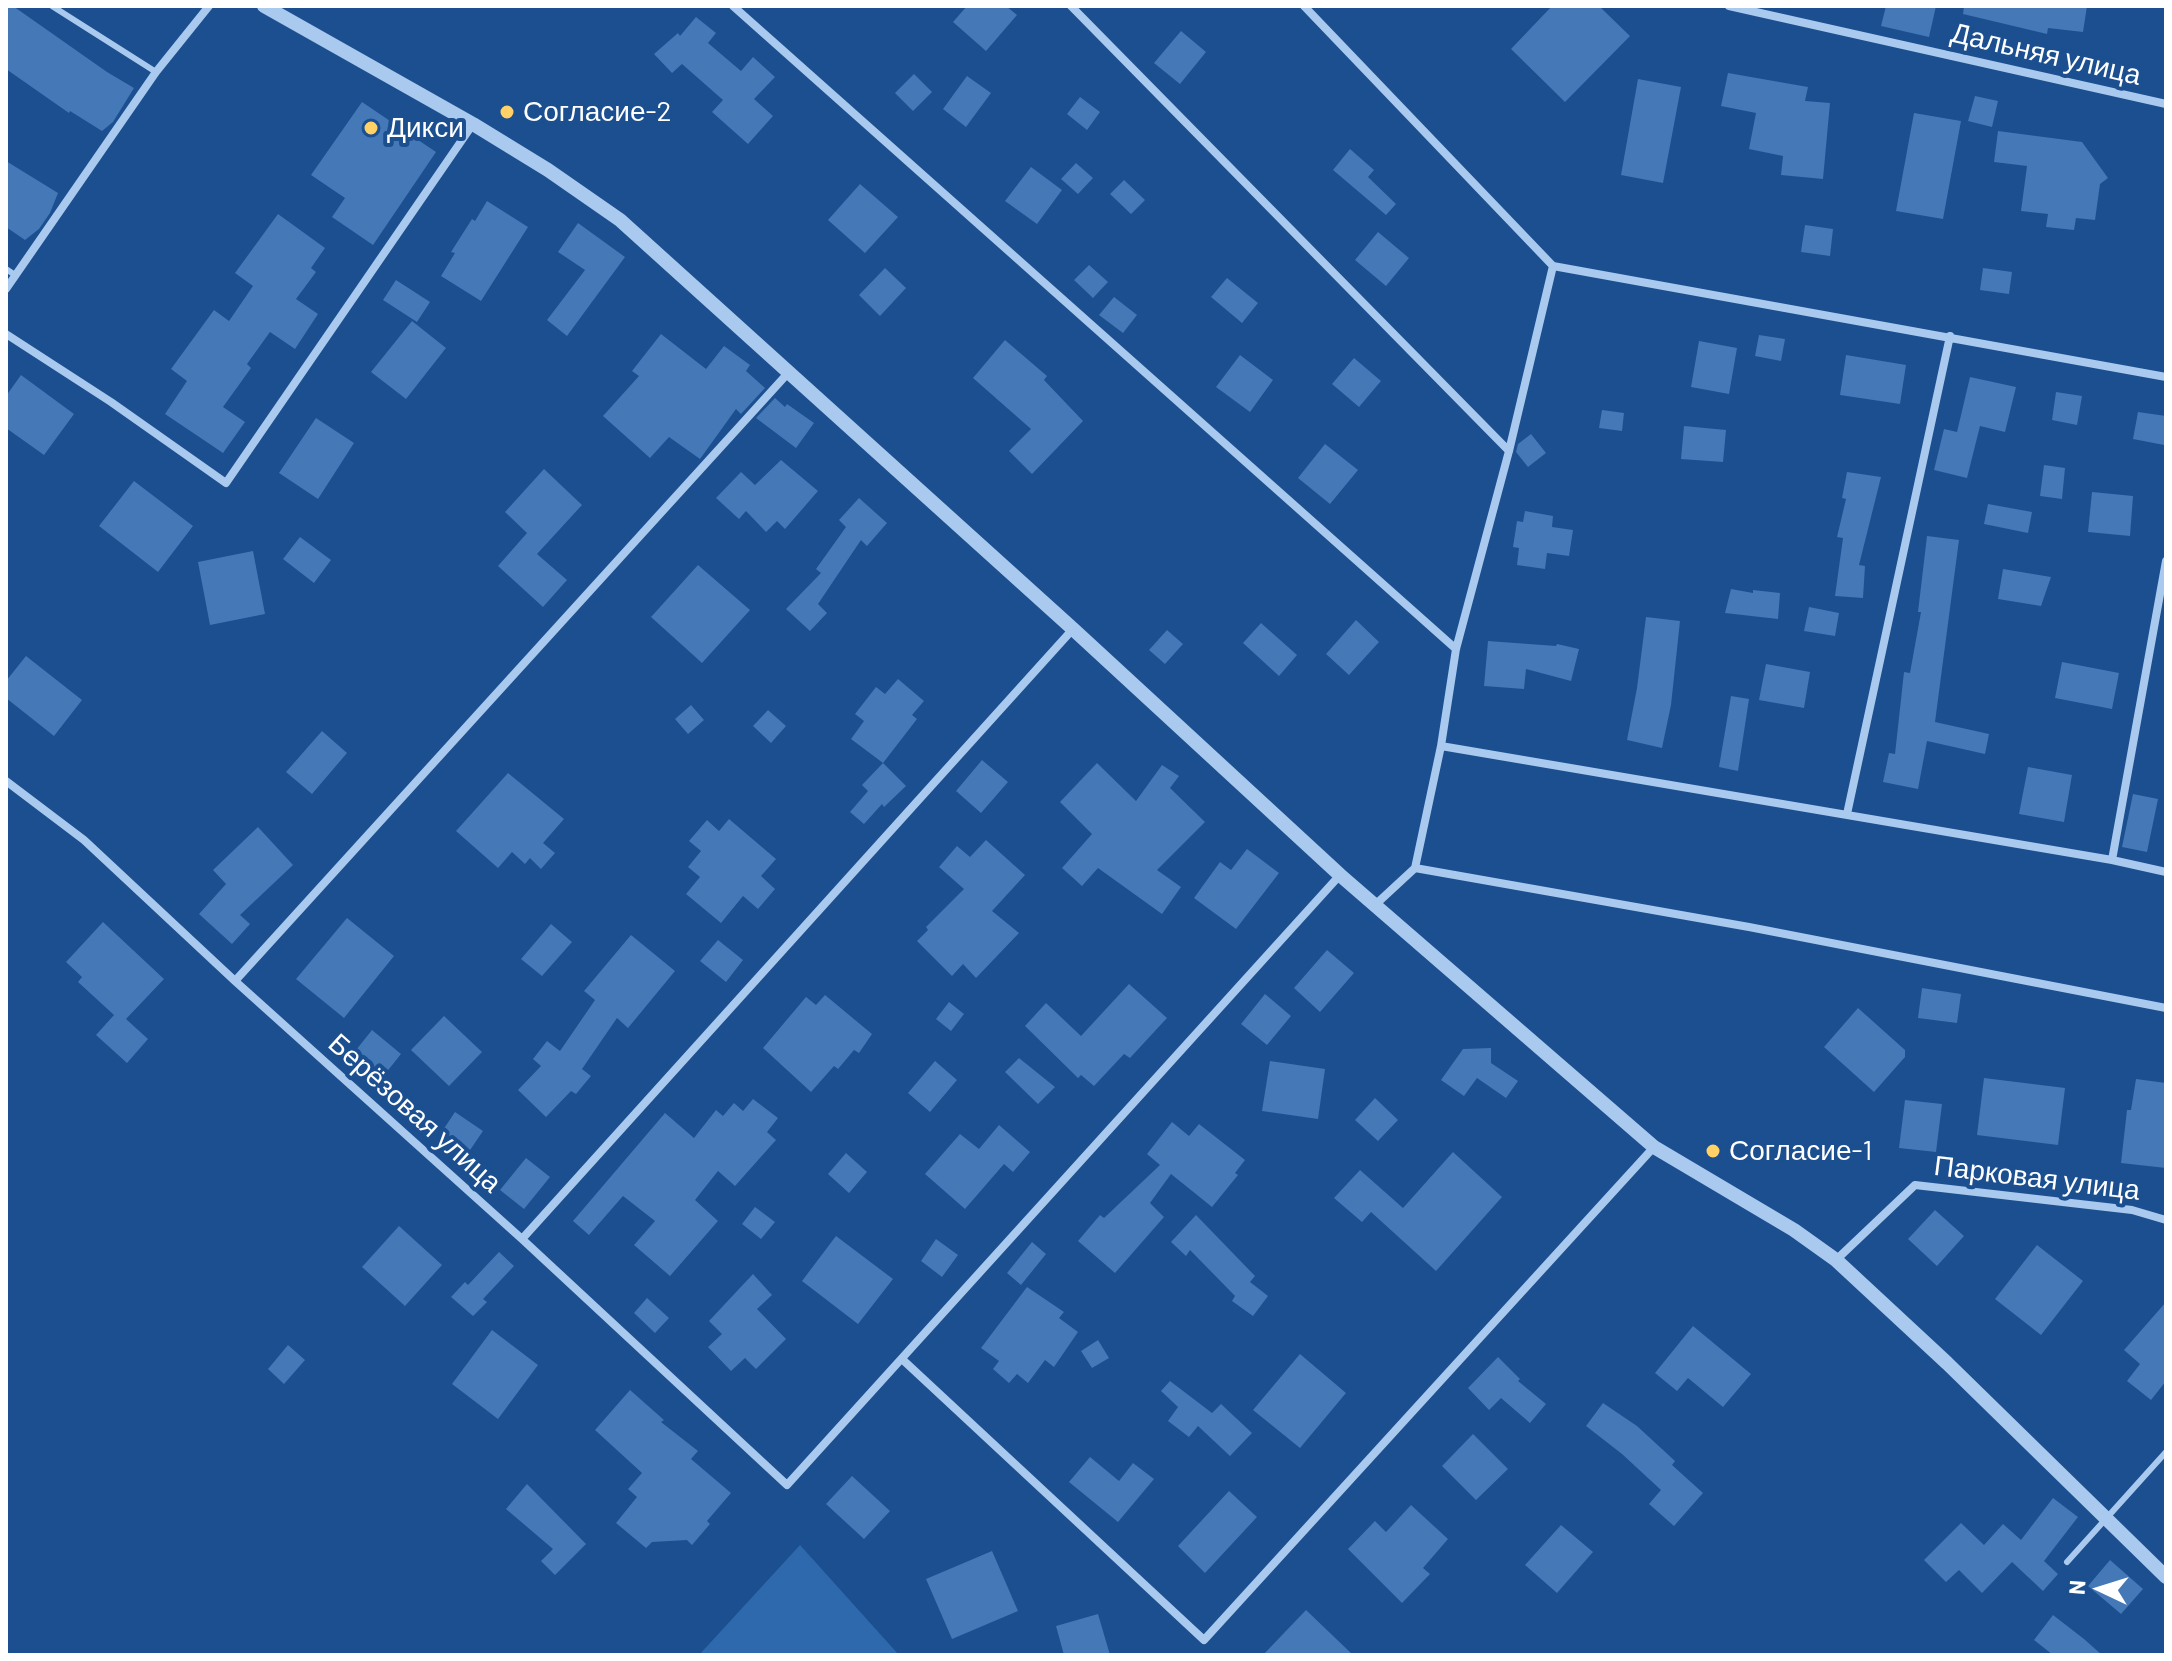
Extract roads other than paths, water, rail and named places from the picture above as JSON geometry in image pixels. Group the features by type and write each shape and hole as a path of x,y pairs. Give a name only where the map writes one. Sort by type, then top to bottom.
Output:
{"street":[{"path":"6,289 156,72 209,6"},
{"path":"264,6 473,124 548,170 620,220 1340,875 1654,1147 1794,1230 1836,1260 1947,1363 2166,1577"},
{"path":"733,6 1456,649"},
{"path":"1071,6 1509,451"},
{"path":"1304,6 1553,266 2166,377"},
{"name":"Дальняя улица","path":"1729,6 2166,104"},
{"path":"6,334 111,402 226,483 473,124"},
{"path":"1375,905 1415,868 1441,746 1456,649 1509,451 1553,266"},
{"path":"1847,814 1950,336"},
{"path":"235,981 789,372"},
{"path":"2112,860 2166,561"},
{"path":"522,1239 1073,629"},
{"path":"1441,746 2112,860 2166,872"},
{"name":"Берёзовая улица","path":"6,781 84,840 787,1485 903,1360"},
{"path":"1415,868 1749,927 2166,1008"},
{"path":"1340,875 903,1360 1204,1640 1654,1147"},
{"name":"Парковая улица","path":"1836,1260 1915,1185 2132,1210 2166,1220"}],"lane":[{"path":"52,6 156,72"},
{"path":"6,269 15,275"},
{"path":"2067,1562 2166,1452"}],"place":[{"name":"Согласие-2","path":"507,112"},
{"name":"Дикси","path":"371,128"},
{"name":"Согласие-1","path":"1713,1151"}]}
